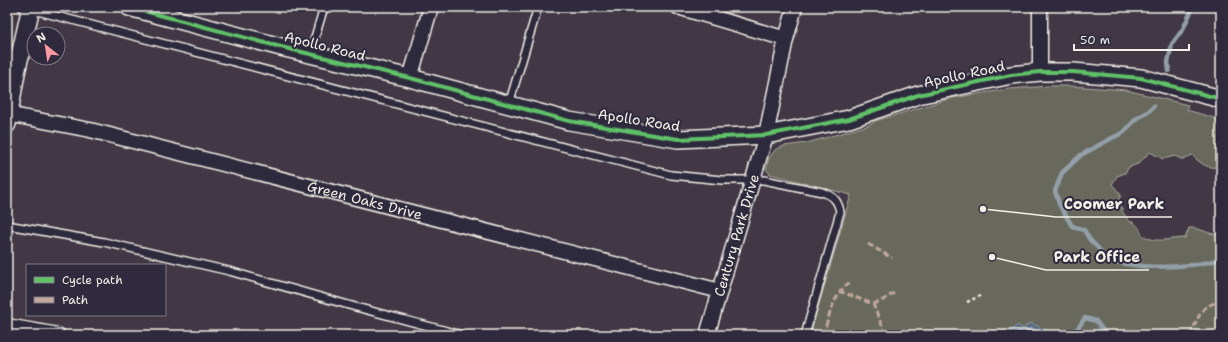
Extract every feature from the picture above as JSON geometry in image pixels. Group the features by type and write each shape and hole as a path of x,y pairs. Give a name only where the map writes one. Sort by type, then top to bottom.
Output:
{"street":[{"name":"Apollo Road","path":"129,7 310,54 410,78 569,121 678,139 766,135 849,120 918,95 1012,75 1040,72 1073,72 1141,78 1221,100"},
{"path":"410,78 431,7"},
{"path":"678,7 786,39"},
{"name":"Century Park Drive","path":"707,335 766,135 786,39 795,7"},
{"path":"1040,7 1040,72"},
{"path":"8,118 28,8"},
{"name":"Green Oaks Drive","path":"8,118 97,132 720,291"},
{"path":"7,326 58,335"}],"lane":[{"path":"310,54 324,7"},
{"path":"509,105 538,7"},
{"path":"28,8 671,175 722,180 764,180 822,192 835,199 839,206 840,212 805,335"},
{"path":"7,226 104,242 229,271 462,335"}],"path":[{"path":"968,302 980,296"}],"green space":[{"path":"1050,86 1126,90 1188,105 1187,110 1221,120 1221,167 1205,165 1192,155 1183,160 1175,156 1163,159 1150,152 1138,164 1129,167 1125,173 1117,176 1112,184 1121,195 1117,203 1122,208 1122,211 1129,221 1138,226 1144,236 1154,240 1185,238 1189,228 1213,234 1221,234 1221,335 810,335 851,195 770,174 766,169 769,158 776,149 784,146 807,143 852,130 869,125 875,121 952,98 1009,89"}],"water":[{"path":"1030,323 1058,335 1006,335 1018,325 1023,329"}],"waterway":[{"path":"1169,71 1168,62 1172,44 1183,29 1193,7"},
{"path":"1154,106 1148,112 1136,119 1123,133 1081,155 1062,173 1055,191 1059,204 1072,226 1084,230 1106,260 1123,264 1166,267 1221,259"},
{"path":"1070,335 1078,328 1085,318 1096,321 1102,329 1102,335"}],"marked path":[{"path":"868,244 892,258"},
{"path":"823,335 835,300 849,283"},
{"path":"839,291 873,304 886,335"},
{"path":"873,304 894,293"},
{"path":"1190,335 1204,309 1214,303 1221,302"}],"cycle path":[{"path":"129,7 281,47 410,78 569,121 678,139 766,135 849,119 918,95 1011,75 1040,72 1073,72 1141,78 1221,99"}],"place":[{"name":"Coomer Park","path":"983,209"},
{"name":"Park Office","path":"992,257"}]}
